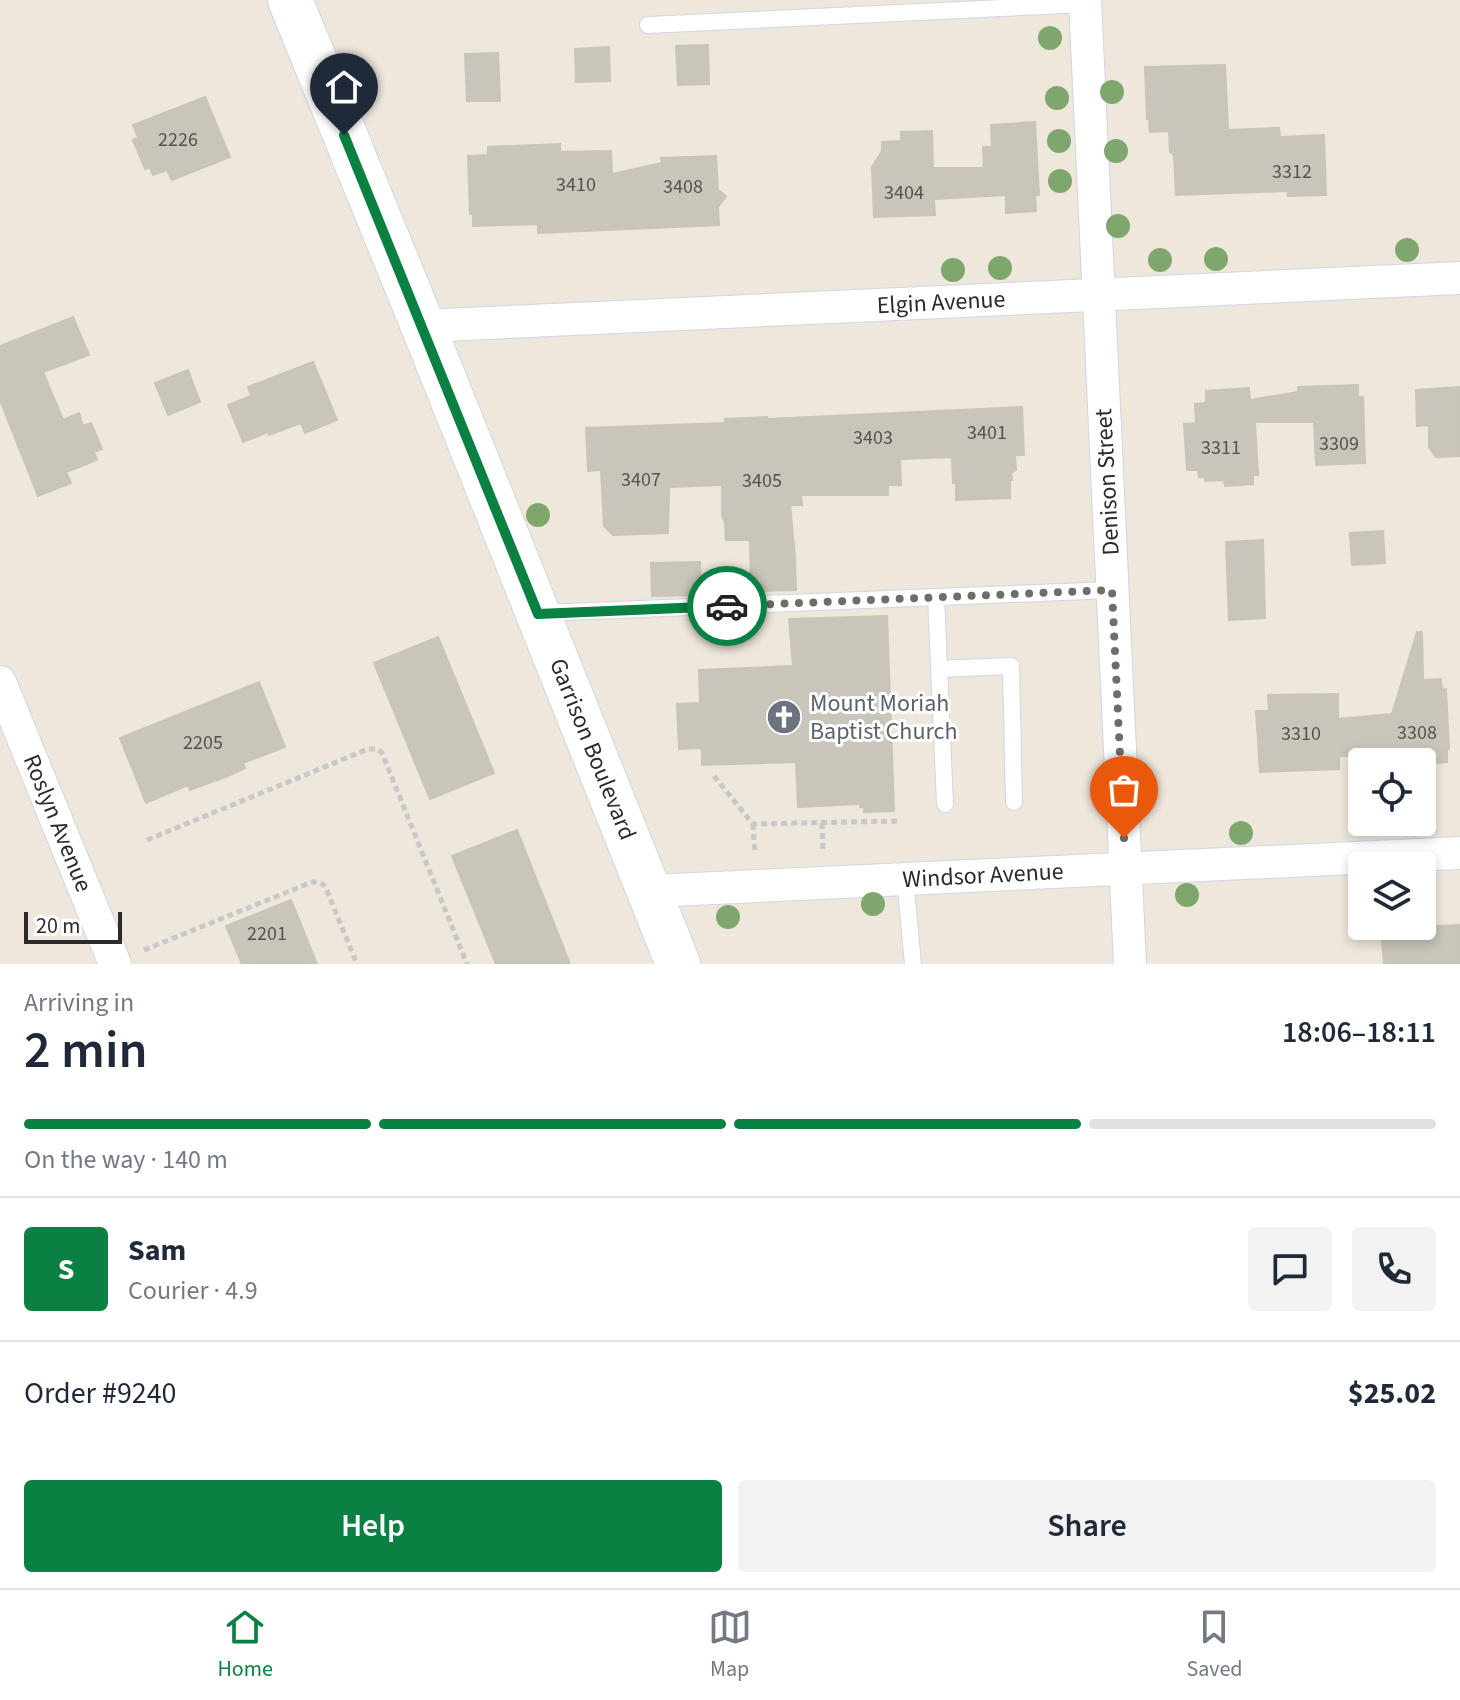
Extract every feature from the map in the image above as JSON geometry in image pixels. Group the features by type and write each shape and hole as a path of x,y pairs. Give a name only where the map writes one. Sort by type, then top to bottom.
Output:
{"main road":[{"name":"Garrison Boulevard","path":"290,0 678,964"}],"street":[{"name":"Denison Street","path":"1086,2 1130,964"},
{"name":"Elgin Avenue","path":"423,326 1460,278"},
{"name":"Roslyn Avenue","path":"0,682 130,957"},
{"name":"Windsor Avenue","path":"650,891 1460,853"}],"lane":[{"path":"648,25 1086,2"},
{"path":"538,614 1112,590"},
{"path":"936,597 945,804"},
{"path":"939,669 1011,666 1014,802"},
{"path":"905,879 913,964"}],"path":[{"path":"147,840 368,749 377,749 382,753 467,964"},
{"path":"714,776 753,824 755,854"},
{"path":"753,824 900,821"},
{"path":"822,823 823,851"},
{"path":"130,957 312,882 319,882 325,886 357,964"}],"building":[{"path":"708,45 709,84 678,85 676,46"},
{"path":"609,47 610,81 576,82 575,49"},
{"path":"498,53 500,101 467,101 465,54"},
{"path":"1225,65 1228,130 1279,128 1280,137 1324,135 1326,195 1288,196 1288,191 1176,195 1169,131 1150,132 1145,67"},
{"path":"205,97 230,157 172,180 167,170 153,175 150,167 145,169 133,140 138,138 133,125"},
{"path":"1035,122 1039,195 1035,195 1036,211 1006,213 1006,195 934,199 935,215 874,217 872,167 882,151 882,142 901,141 901,132 932,131 933,168 984,168 983,147 992,147 991,125"},
{"path":"560,144 560,152 611,151 612,174 662,163 661,158 716,156 718,190 726,196 718,207 719,225 538,233 538,224 473,226 468,156 488,155 488,147"},
{"path":"73,317 89,355 43,372 63,420 79,413 83,426 91,423 102,449 94,452 97,460 66,472 71,483 38,496 0,400 0,346"},
{"path":"313,362 337,420 305,433 301,423 243,442 228,405 251,396 248,387"},
{"path":"188,370 200,402 168,415 155,383"},
{"path":"1358,385 1358,397 1363,397 1365,463 1316,465 1314,422 1255,422 1258,475 1253,475 1253,484 1225,486 1224,480 1205,481 1205,477 1199,477 1198,470 1187,470 1184,424 1196,423 1195,404 1206,403 1206,391 1249,388 1250,400 1298,392 1298,387"},
{"path":"1460,387 1460,456 1436,457 1429,447 1429,425 1417,426 1416,390"},
{"path":"1022,407 1024,455 1015,455 1016,470 1011,473 1010,498 956,500 952,457 900,459 901,485 888,485 888,495 801,495 802,505 790,505 796,590 751,591 750,540 726,540 722,485 669,487 668,533 613,535 604,526 601,470 588,471 586,428"},
{"path":"1383,531 1385,563 1352,565 1350,533"},
{"path":"1263,540 1265,618 1229,620 1226,542"},
{"path":"700,562 701,595 652,596 651,563"},
{"name":"Mount Moriah Baptist Church","path":"887,616 894,811 864,812 860,804 798,807 796,762 702,765 702,748 679,749 677,704 700,703 699,670 793,666 789,619"},
{"path":"1417,632 1422,632 1423,680 1441,679 1442,690 1446,689 1447,762 1436,763 1436,748 1348,748 1348,756 1339,756 1339,769 1260,772 1256,711 1269,711 1268,695 1338,694 1338,719 1392,714"},
{"path":"438,637 494,773 430,799 374,663"},
{"path":"259,682 285,747 243,763 245,768 228,776 190,790 188,785 146,803 120,738"},
{"path":"517,830 570,964 496,964 452,856"},
{"path":"291,900 317,964 242,964 226,926"},
{"path":"1460,925 1460,964 1384,964 1382,940 1436,940 1436,926"}],"way so far":[{"path":"727,606 1112,590 1124,838"}],"place":[{"name":"Mount Moriah Baptist Church","path":"784,717"}],"route":[{"path":"344,135 538,614 727,606"}]}
